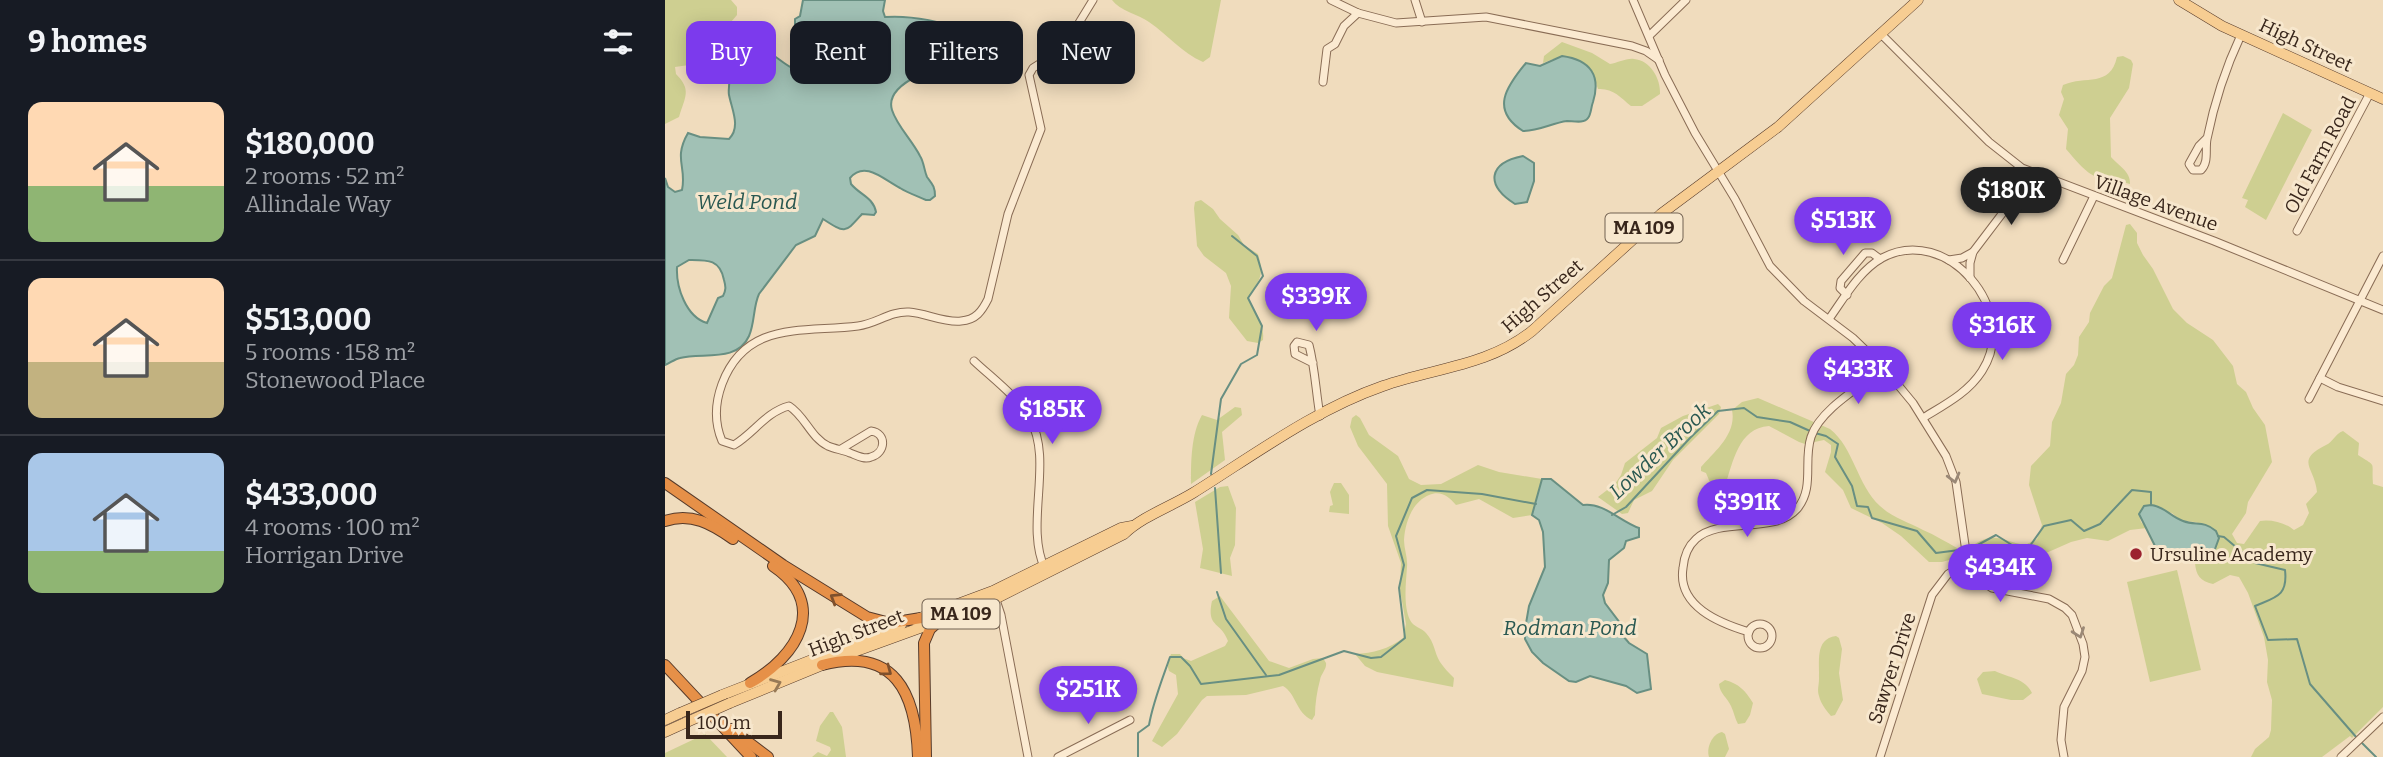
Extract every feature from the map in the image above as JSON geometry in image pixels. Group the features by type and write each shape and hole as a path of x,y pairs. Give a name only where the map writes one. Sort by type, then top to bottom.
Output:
{"highway":[{"path":"665,483 783,565 861,614 873,620 890,623 921,618"},
{"path":"665,521 685,517 711,524 778,569 796,590 802,618 796,641 777,666 750,683"},
{"path":"926,757 924,643 930,629 939,621"},
{"path":"822,665 863,660 890,672 901,684 908,698 918,757"},
{"path":"665,665 751,757"},
{"path":"716,720 768,757"}],"main road":[{"name":"High Street","path":"665,720 683,717 939,621 1046,569 1121,527 1132,526 1190,495 1261,448 1320,416 1381,387 1475,362 1512,346 1661,214 1778,127 1918,0"},
{"name":"High Street","path":"2179,0 2203,16 2241,35 2383,99"},
{"name":"High Street","path":"726,699 750,683 921,618 995,595"},
{"name":"High Street","path":"665,732 683,717"}],"street":[{"path":"841,449 871,431 883,437 879,452 871,458 861,458 828,446 818,439 789,406 768,415 754,432 734,445 722,441 717,430 717,406 729,367 744,350 756,342 786,331 862,326 897,313 910,312 962,321 974,318 982,311 988,299 1009,214 1041,129 1029,75 1033,68 1063,49 1093,0"},
{"path":"1331,0 1358,13 1396,23 1464,17 1501,20 1632,46 1646,51 1660,61"},
{"path":"1415,0 1422,22"},
{"path":"1633,0 1695,133 1770,266 1804,302 1853,338 1884,368 1923,418 1946,456 1957,482 1968,562 1976,577 1987,586 2049,599 2065,608 2073,618 2084,648 2085,660 2064,706 2061,740 2064,757"},
{"path":"1650,35 1686,0"},
{"path":"1323,82 1327,49 1335,44 1344,26 1358,13"},
{"name":"Village Avenue","path":"1881,34 2000,152 2018,166 2214,241 2383,310"},
{"path":"2207,138 2241,35"},
{"name":"Old Farm Road","path":"2297,231 2369,93"},
{"path":"1970,279 1973,252 2033,173"},
{"path":"2063,260 2094,196"},
{"path":"1829,319 1862,274 1880,259 1895,253 1914,250 1934,253 1948,260 1970,279 1982,293 1991,316 1993,339 1990,354 1981,373 1965,390 1923,418"},
{"path":"1948,260 1962,258 1973,252"},
{"path":"1847,295 1840,288 1841,281 1865,253 1872,253 1880,259"},
{"path":"2309,399 2383,256"},
{"path":"974,360 1025,412 1035,430 1038,450 1038,545 1046,569"},
{"path":"1313,363 1320,416"},
{"path":"1749,632 1721,621 1691,602 1682,576 1686,551 1696,538 1707,532 1775,521 1797,509 1806,491 1813,432 1826,414 1884,368"},
{"path":"2320,378 2338,387 2383,401"},
{"name":"Sawyer Drive","path":"1880,757 1932,595 1948,574 1968,562"},
{"path":"995,595 1028,757"},
{"path":"2341,757 2383,717"},
{"path":"1058,757 1130,720"}],"green space":[{"path":"665,0 731,0 737,7 737,15 732,21 686,21 686,65 675,67 676,74 686,89 685,99 679,117 665,124"},
{"path":"1112,0 1221,0 1210,57 1203,62 1195,58 1149,22"},
{"path":"1562,42 1592,53 1610,64 1631,59 1640,60 1650,67 1656,77 1660,94 1642,106 1631,106 1620,96 1598,89 1594,77 1553,59 1543,63 1544,56"},
{"path":"2123,56 2133,64 2129,88 2110,118 2111,157 2126,172 2130,184 2096,177 2082,166 2066,149 2068,129 2059,115 2064,99 2061,92 2063,85 2103,77 2114,67 2117,57"},
{"path":"2283,113 2312,130 2266,220 2245,207 2248,200 2242,198"},
{"path":"1201,200 1238,235 1244,245 1258,254 1261,273 1249,297 1262,327 1263,340 1258,343 1247,341 1229,318 1231,286 1226,273 1204,256 1197,246 1194,208 1195,202"},
{"path":"2130,224 2137,233 2137,243 2143,255 2173,309 2187,323 2213,340 2233,366 2237,384 2246,392 2265,425 2272,462 2232,534 2237,543 2244,544 2260,521 2278,522 2294,530 2303,525 2309,513 2306,504 2317,492 2309,460 2316,451 2343,431 2359,443 2358,455 2372,465 2373,484 2383,487 2383,707 2352,738 2350,736 2322,757 2251,757 2255,749 2269,737 2271,730 2272,700 2267,682 2268,660 2264,637 2248,593 2239,577 2230,575 2213,584 2198,574 2195,563 2208,562 2211,527 2181,521 2172,513 2144,506 2139,514 2141,522 2147,528 2130,530 2108,541 2087,538 2071,542 2017,566 2002,579 1986,572 1977,557 1975,544 1982,540 2000,538 2025,545 2037,539 2042,525 2029,485 2031,466 2050,446 2052,422 2061,403 2066,374 2078,355 2079,337 2089,322 2090,313 2104,286 2112,278 2126,225"},
{"path":"1758,398 1830,429 1845,446 1866,488 1880,506 1895,517 1957,548 1960,557 1929,562 1901,536 1851,508 1843,490 1825,472 1831,445 1824,440 1805,444 1769,426 1759,428 1750,433 1738,448 1725,486 1715,489 1706,473 1701,471 1701,467 1728,435 1733,419 1732,410 1742,402"},
{"path":"1718,404 1721,407 1719,414 1673,460 1652,491 1634,500 1628,513 1622,514 1598,497 1615,484 1625,463 1657,438 1661,428 1683,416"},
{"path":"1235,407 1241,408 1242,415 1222,432 1225,460 1191,484 1194,439 1202,415 1217,420"},
{"path":"1356,415 1369,435 1398,456 1409,479 1421,485 1441,484 1478,465 1499,472 1542,479 1532,515 1513,518 1479,499 1456,505 1448,497 1437,493 1423,498 1410,514 1404,540 1407,564 1406,608 1411,622 1429,637 1440,662 1454,678 1453,687 1377,672 1365,666 1355,654 1381,650 1398,642 1403,638 1406,624 1400,590 1401,563 1388,526 1387,484 1358,446 1350,427 1352,418"},
{"path":"1334,483 1341,483 1349,495 1349,514 1329,512 1330,506 1333,505 1330,492"},
{"path":"1228,486 1236,508 1235,545 1230,558 1232,576 1200,568 1203,549 1195,502 1220,487"},
{"path":"2177,570 2201,670 2150,682 2127,582"},
{"path":"1220,596 1269,661 1289,668 1323,658 1326,665 1318,689 1315,715 1312,720 1307,717 1283,686 1246,695 1207,696 1177,734 1162,747 1152,741 1178,694 1176,675 1169,671 1167,664 1171,654 1180,654 1191,661 1225,646 1228,641 1211,616 1212,601"},
{"path":"1836,636 1842,649 1839,673 1843,700 1835,715 1831,716 1818,694 1819,659 1824,642"},
{"path":"1995,671 2021,681 2032,693 2023,700 1982,694 1977,679 1983,672"},
{"path":"1725,680 1741,688 1753,703 1745,723 1738,724 1721,690 1719,684"},
{"path":"830,712 833,712 842,727 846,757 812,757 818,752 827,756 831,750 816,741 820,726"},
{"path":"1722,732 1729,749 1725,757 1709,757 1711,742 1715,735"},
{"path":"705,734 727,757 665,757 665,753"}],"water":[{"name":"Weld Pond","path":"803,0 885,0 885,17 932,21 905,21 905,83 892,100 892,110 921,158 927,177 934,187 935,196 926,200 875,173 856,173 850,178 851,184 872,203 876,212 874,215 862,214 845,229 823,219 815,236 796,245 759,294 749,336 736,350 718,355 689,356 665,365 665,178 668,187 675,192 682,190 681,150 688,133 700,137 729,139 733,134 735,118 729,84 776,84 776,57 790,66 790,84 891,84 891,21 795,19 800,16","holes":["689,260 716,264 725,285 723,296 718,298 707,323 693,315 688,308 678,283 677,267"]},
{"path":"1562,56 1587,65 1594,77 1595,93 1589,117 1581,122 1567,121 1523,131 1513,123 1504,107 1512,81 1526,63 1540,66"},
{"path":"1523,156 1534,163 1534,181 1527,202 1515,204 1499,189 1495,176 1497,169 1503,164"},
{"name":"Rodman Pond","path":"1542,479 1551,479 1583,505 1598,506 1639,528 1639,537 1626,541 1624,548 1609,560 1608,583 1603,595 1605,603 1620,623 1623,636 1647,654 1651,689 1637,693 1626,686 1590,676 1576,682 1569,681 1543,663 1532,652 1525,639 1529,606 1545,567 1543,532 1539,520 1532,515"},
{"path":"2144,506 2160,507 2183,521 2203,524 2216,531 2219,538 2211,560 2195,562 2155,546 2139,514"}],"waterway":[{"path":"1211,474 1221,399 1241,364 1257,355 1262,326 1248,298 1263,276 1257,256 1232,236"},
{"name":"Lowder Brook","path":"1612,515 1626,507 1718,411 1744,408 1757,417 1790,422 1810,431"},
{"name":"Lowder Brook","path":"1815,433 1838,444 1835,457 1852,486 1857,506 1868,507 1872,518 1917,531 1936,553 1959,550"},
{"path":"1215,488 1221,573"},
{"name":"Lowder Brook","path":"1138,757 1138,733 1149,725 1170,657 1181,657 1201,684 1279,675 1344,651 1371,658 1381,657 1405,638 1399,588 1404,565 1396,536 1412,498 1427,490 1482,494 1536,504"},
{"name":"Lowder Brook","path":"1974,547 1996,535 2020,550 2027,550 2044,526 2071,520 2084,531 2100,524 2132,490 2151,492 2151,504"},
{"name":"Lowder Brook","path":"2218,536 2224,537 2255,563 2285,570 2285,585 2279,594 2255,606 2268,640 2297,639 2310,684 2357,738"},
{"path":"1217,592 1226,619 1266,675"},
{"name":"Lowder Brook","path":"2361,742 2376,757"}],"place":[{"name":"Ursuline Academy","path":"2136,554"}]}
